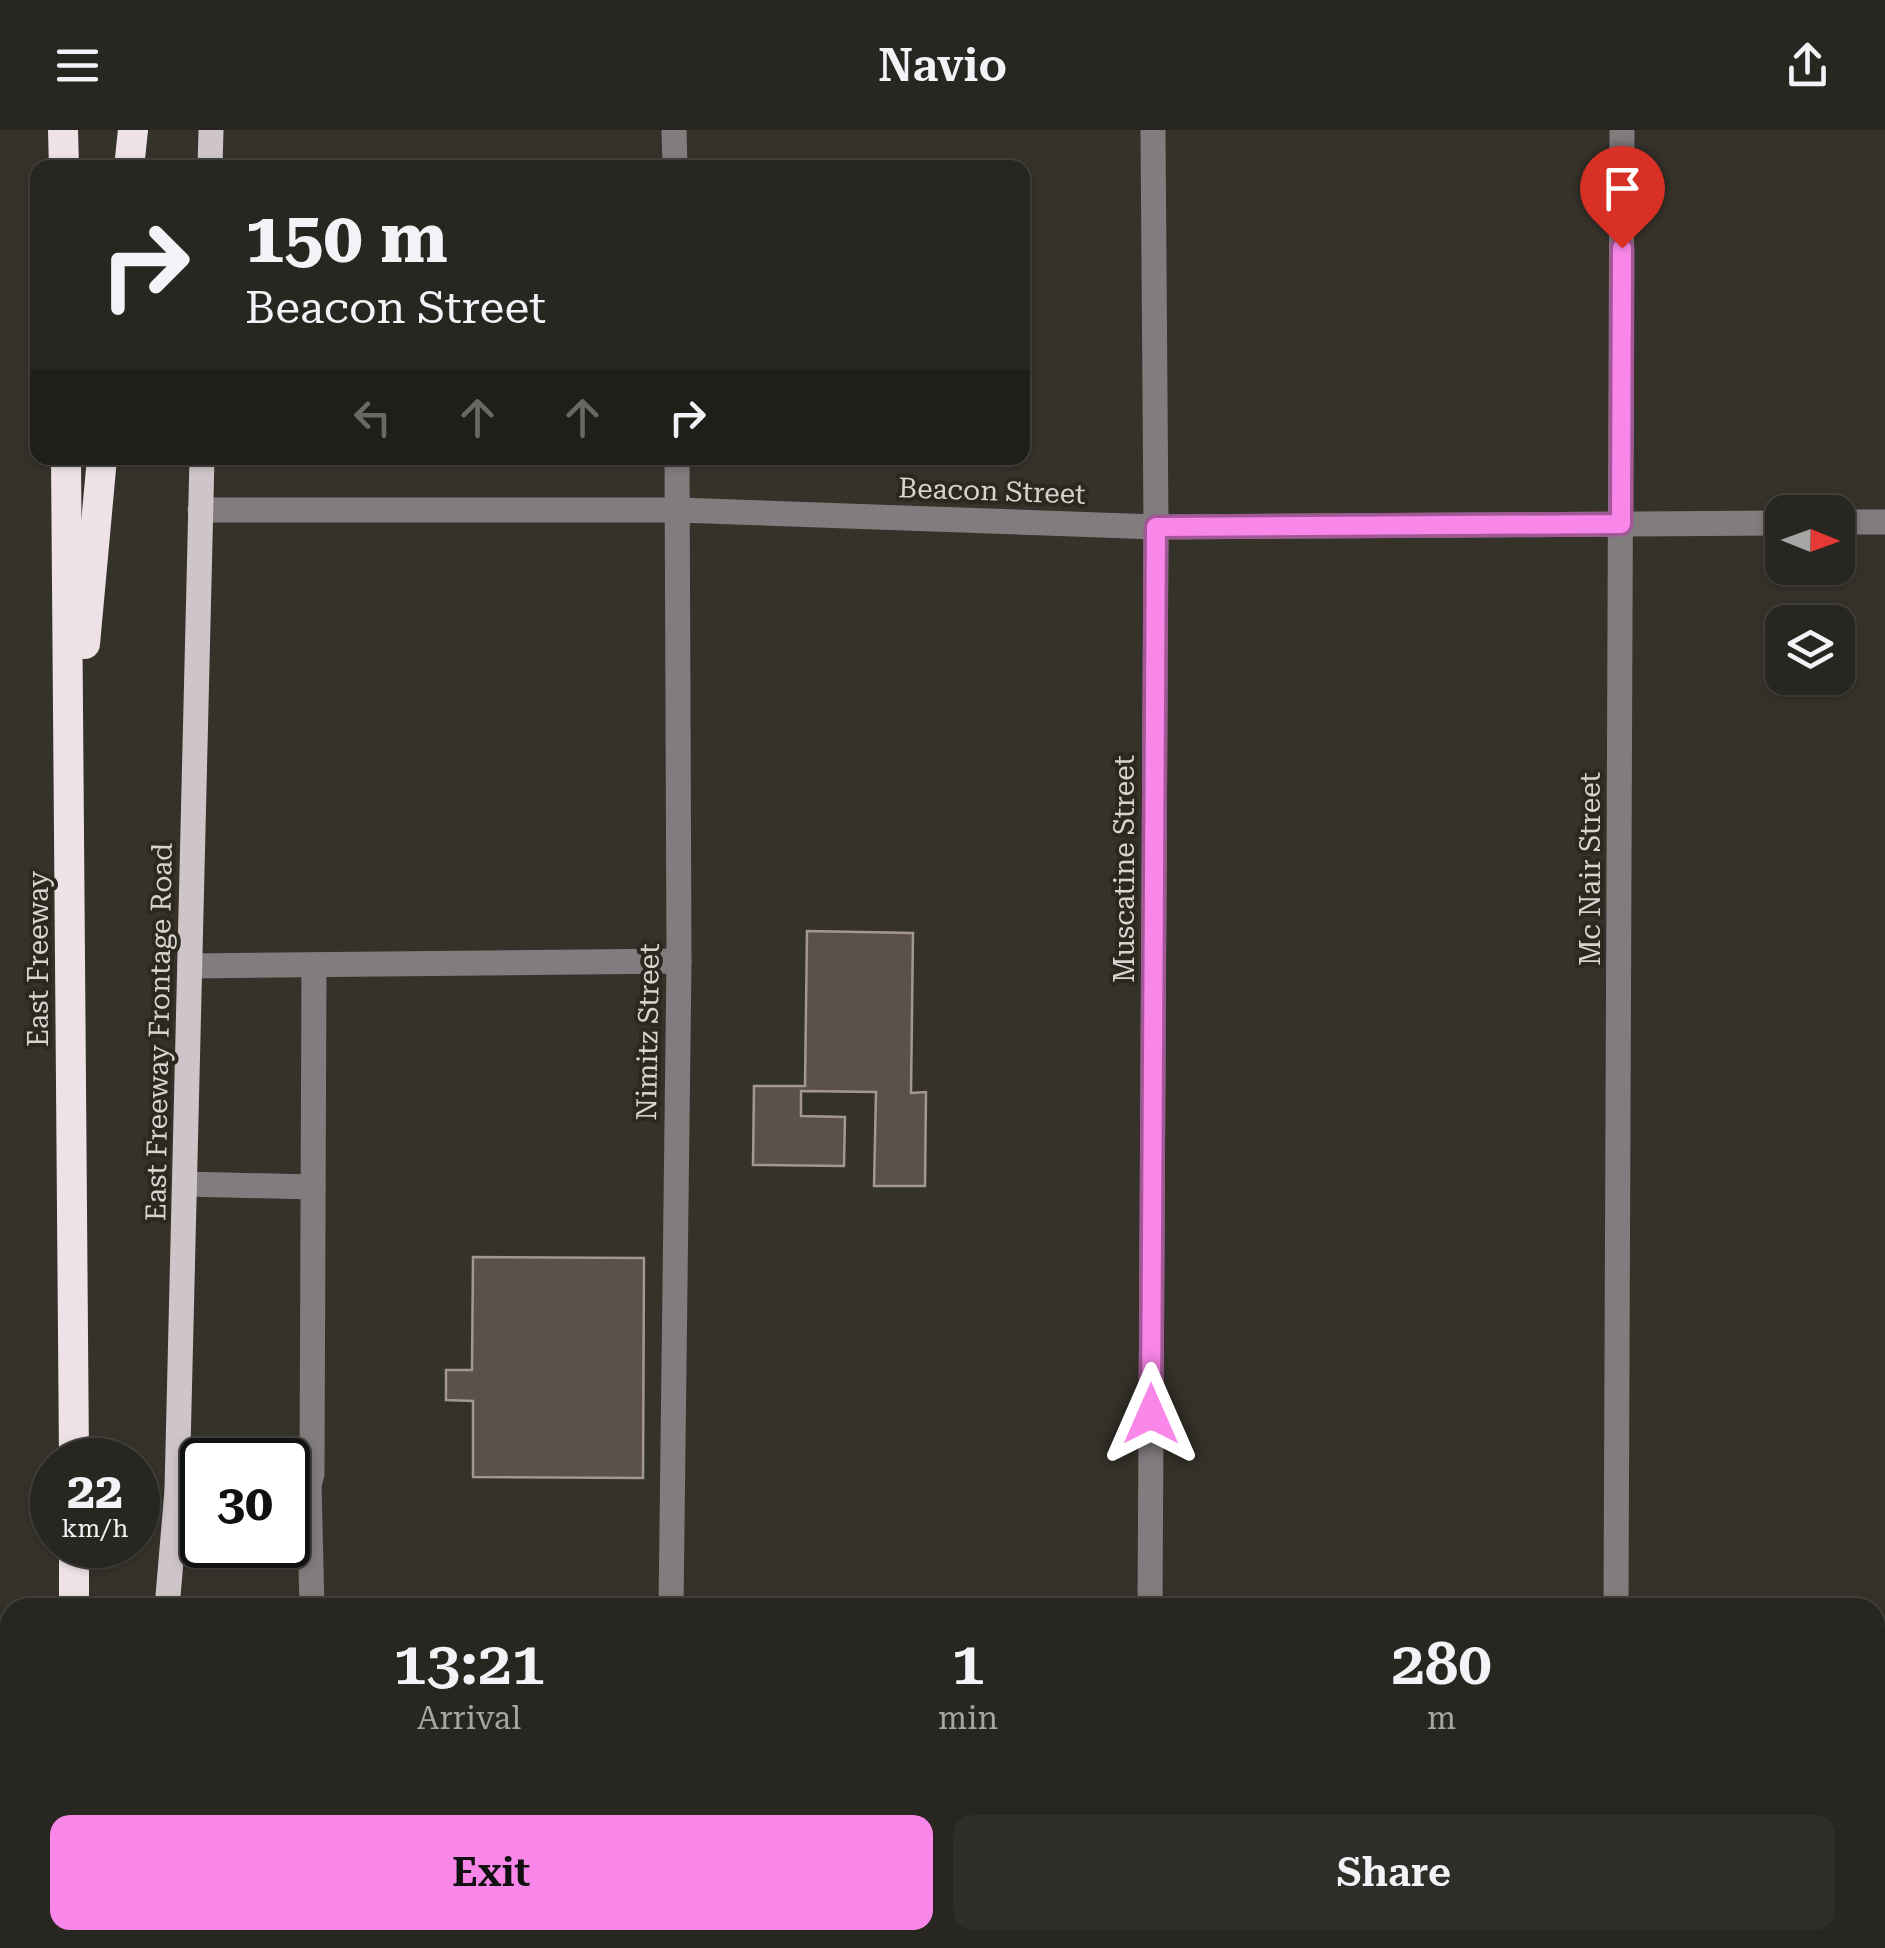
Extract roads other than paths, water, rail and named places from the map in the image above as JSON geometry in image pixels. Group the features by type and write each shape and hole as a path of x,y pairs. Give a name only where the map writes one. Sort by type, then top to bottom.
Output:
{"highway":[{"path":"64,130 64,160"},
{"path":"130,160 133,130"},
{"name":"East Freeway","path":"66,465 74,1438"},
{"path":"69,812 101,465"},
{"path":"74,1568 74,1598"}],"main road":[{"path":"210,160 211,130"},
{"name":"East Freeway Frontage Road","path":"189,1438 186,1184 202,465"},
{"name":"East Freeway Frontage Road","path":"169,1598 180,1541"}],"street":[{"path":"674,130 675,160"},
{"name":"Muscatine Street","path":"1150,1598 1156,527 1153,130"},
{"name":"Mc Nair Street","path":"1616,1598 1622,130"},
{"name":"Nimitz Street","path":"671,1598 679,962 678,465"},
{"name":"Beacon Street","path":"200,510 678,510 1156,527 1765,523"},
{"path":"1855,522 1885,522"},
{"path":"190,966 679,962"},
{"path":"310,1476 314,964"},
{"path":"186,1184 313,1187"},
{"path":"307,1568 311,1598"}]}
